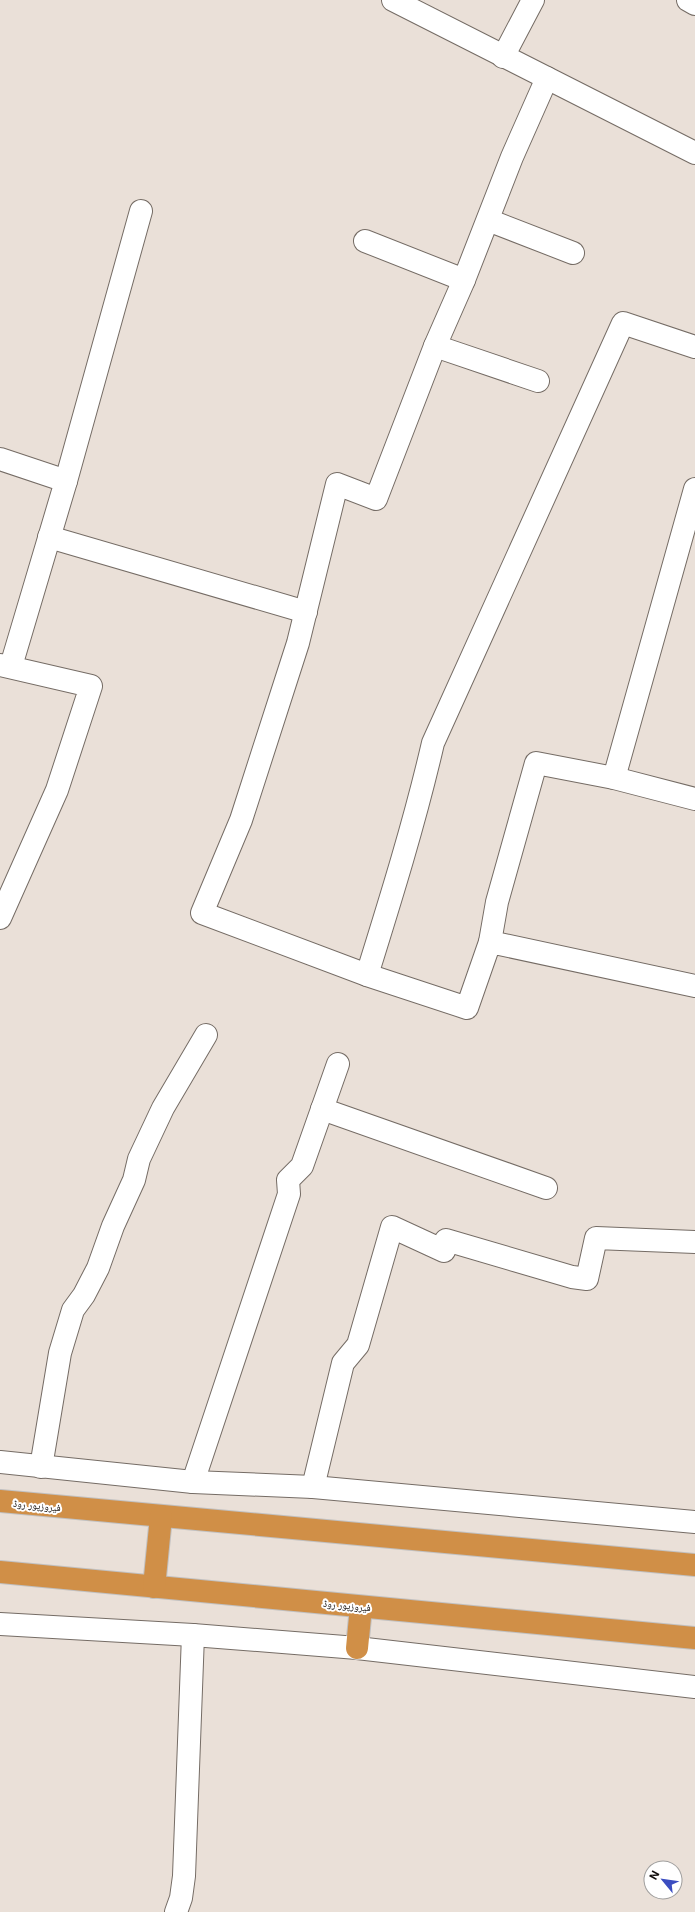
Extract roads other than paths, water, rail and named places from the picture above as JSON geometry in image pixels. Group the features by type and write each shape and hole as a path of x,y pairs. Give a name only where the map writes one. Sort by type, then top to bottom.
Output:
{"highway":[{"name":"فیروزپور روڈ","path":"0,1501 695,1565"},
{"path":"154,1586 161,1517"},
{"name":"فیروزپور روڈ","path":"0,1572 695,1638"},
{"path":"358,1648 361,1607"}],"street":[{"path":"394,0 503,57 695,152"},
{"path":"503,57 533,0"},
{"path":"688,0 695,4"},
{"path":"547,78 512,157 464,280 435,346 376,499 338,484 298,643 241,820 202,913 367,975 467,1008 490,942 497,902 536,763 614,778 695,799"},
{"path":"0,918 57,790 91,686 5,665 49,537 66,481 141,210"},
{"path":"488,220 573,253"},
{"path":"366,241 464,280"},
{"path":"367,975 400,870 433,743 623,323 695,347"},
{"path":"435,346 538,381"},
{"path":"0,459 66,481"},
{"path":"614,778 695,489"},
{"path":"49,537 306,612"},
{"path":"490,942 695,986"},
{"path":"40,1467 60,1353 73,1310 84,1295 98,1268 113,1226 134,1180 138,1159 163,1108 206,1035"},
{"path":"193,1482 289,1194 288,1180 302,1166 338,1064"},
{"path":"322,1109 546,1188"},
{"path":"313,1487 343,1363 358,1345 392,1227 444,1251 446,1240 572,1277 587,1279 596,1238 695,1242"},
{"path":"0,1462 193,1482 313,1487 695,1522"},
{"path":"0,1624 193,1635 358,1648 695,1686"},
{"path":"176,1912 181,1898 184,1876 193,1635"}]}
